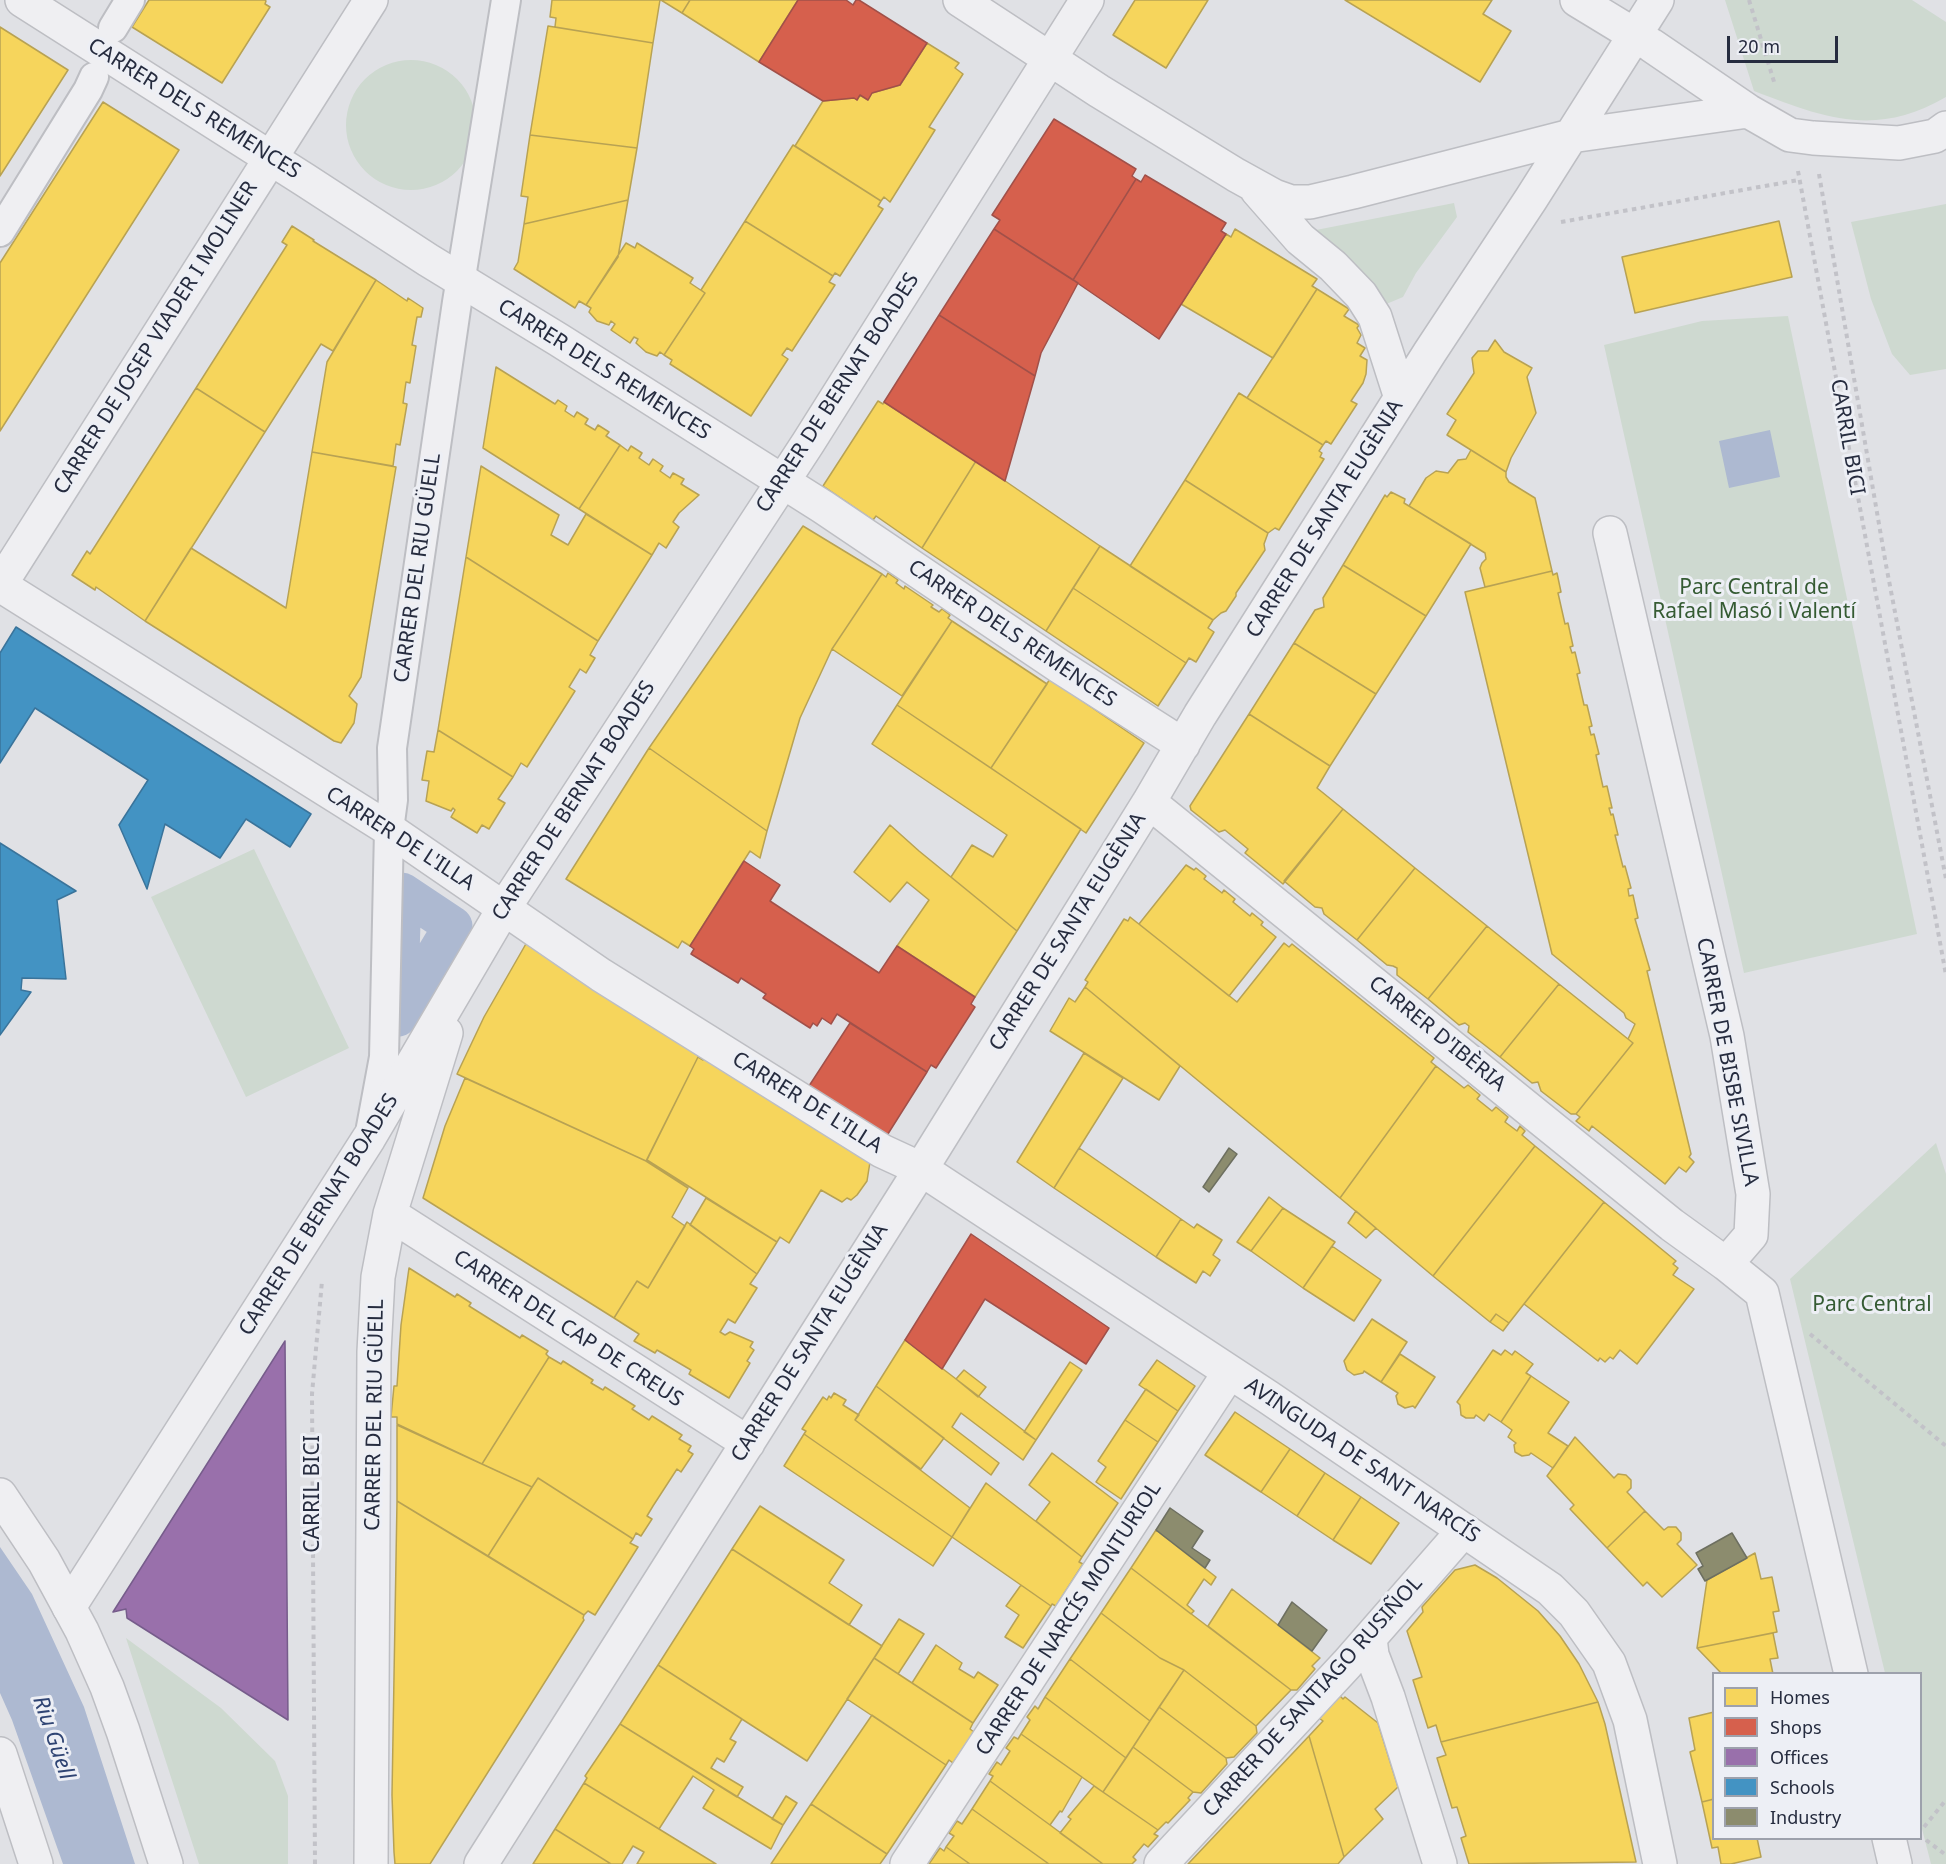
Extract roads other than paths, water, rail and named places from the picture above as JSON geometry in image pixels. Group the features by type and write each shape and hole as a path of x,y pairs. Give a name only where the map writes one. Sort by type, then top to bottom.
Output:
{"street":[{"name":"CARRER DELS REMENCES","path":"22,0 782,482 1142,721 1183,745"},
{"path":"113,28 130,0"},
{"name":"CARRER DE JOSEP VIADER I MOLINER","path":"0,585 371,0"},
{"name":"CARRER DEL RIU GÜELL","path":"369,1138 384,1057 389,830 393,800 392,748 461,280 506,0"},
{"path":"960,0 1099,91 1274,196 1291,202 1310,202 1571,136 1748,111"},
{"name":"CARRER DE BERNAT BOADES","path":"69,1607 369,1138 504,908 782,482 1087,0"},
{"path":"1577,0 1651,45 1748,111 1790,135 1899,143 1935,136 1946,128"},
{"name":"CARRER DE SANTA EUGÈNIA","path":"481,1864 921,1169 1401,398 1657,0"},
{"path":"0,232 94,77"},
{"path":"1250,182 1300,240 1333,266 1361,295 1375,317 1401,398"},
{"name":"CARRER DE BISBE SIVILLA","path":"1610,533 1727,1036 1753,1194 1751,1235 1726,1264"},
{"name":"CARRER DE L'ILLA","path":"0,585 389,830 601,975 882,1151 921,1169"},
{"name":"CARRER D'IBÈRIA","path":"1149,802 1672,1225 1726,1264"},
{"name":"CARRER DEL RIU GÜELL","path":"371,1864 374,1352 378,1277 390,1214 463,978"},
{"name":"AVINGUDA DE SANT NARCÍS","path":"921,1169 1550,1589 1574,1613 1609,1663 1630,1720 1660,1864"},
{"name":"CARRER DEL CAP DE CREUS","path":"390,1214 748,1443"},
{"path":"1726,1264 1762,1293 1851,1672"},
{"name":"CARRER DE NARCÍS MONTURIOL","path":"907,1864 1229,1373"},
{"path":"0,1495 44,1561 107,1687 166,1864"},
{"name":"CARRER DE SANTIAGO RUSIÑOL","path":"1161,1864 1370,1638 1464,1530"},
{"path":"1370,1638 1372,1655 1388,1697 1440,1864"},
{"path":"2,1769 36,1864"},
{"path":"1889,1840 1895,1864"}],"water":[{"path":"1770,430 1780,477 1729,488 1719,441"},
{"name":"Riu Güell","path":"0,1547 32,1594 84,1707 135,1864 63,1864 12,1720 0,1693"}],"waterway":[{"path":"402,892 453,926 398,1017 402,892"}],"park label":[{"name":"Parc Central de Rafael Masó i Valentí","path":"1754,600"},
{"name":"Parc Central","path":"1872,1305"}]}
